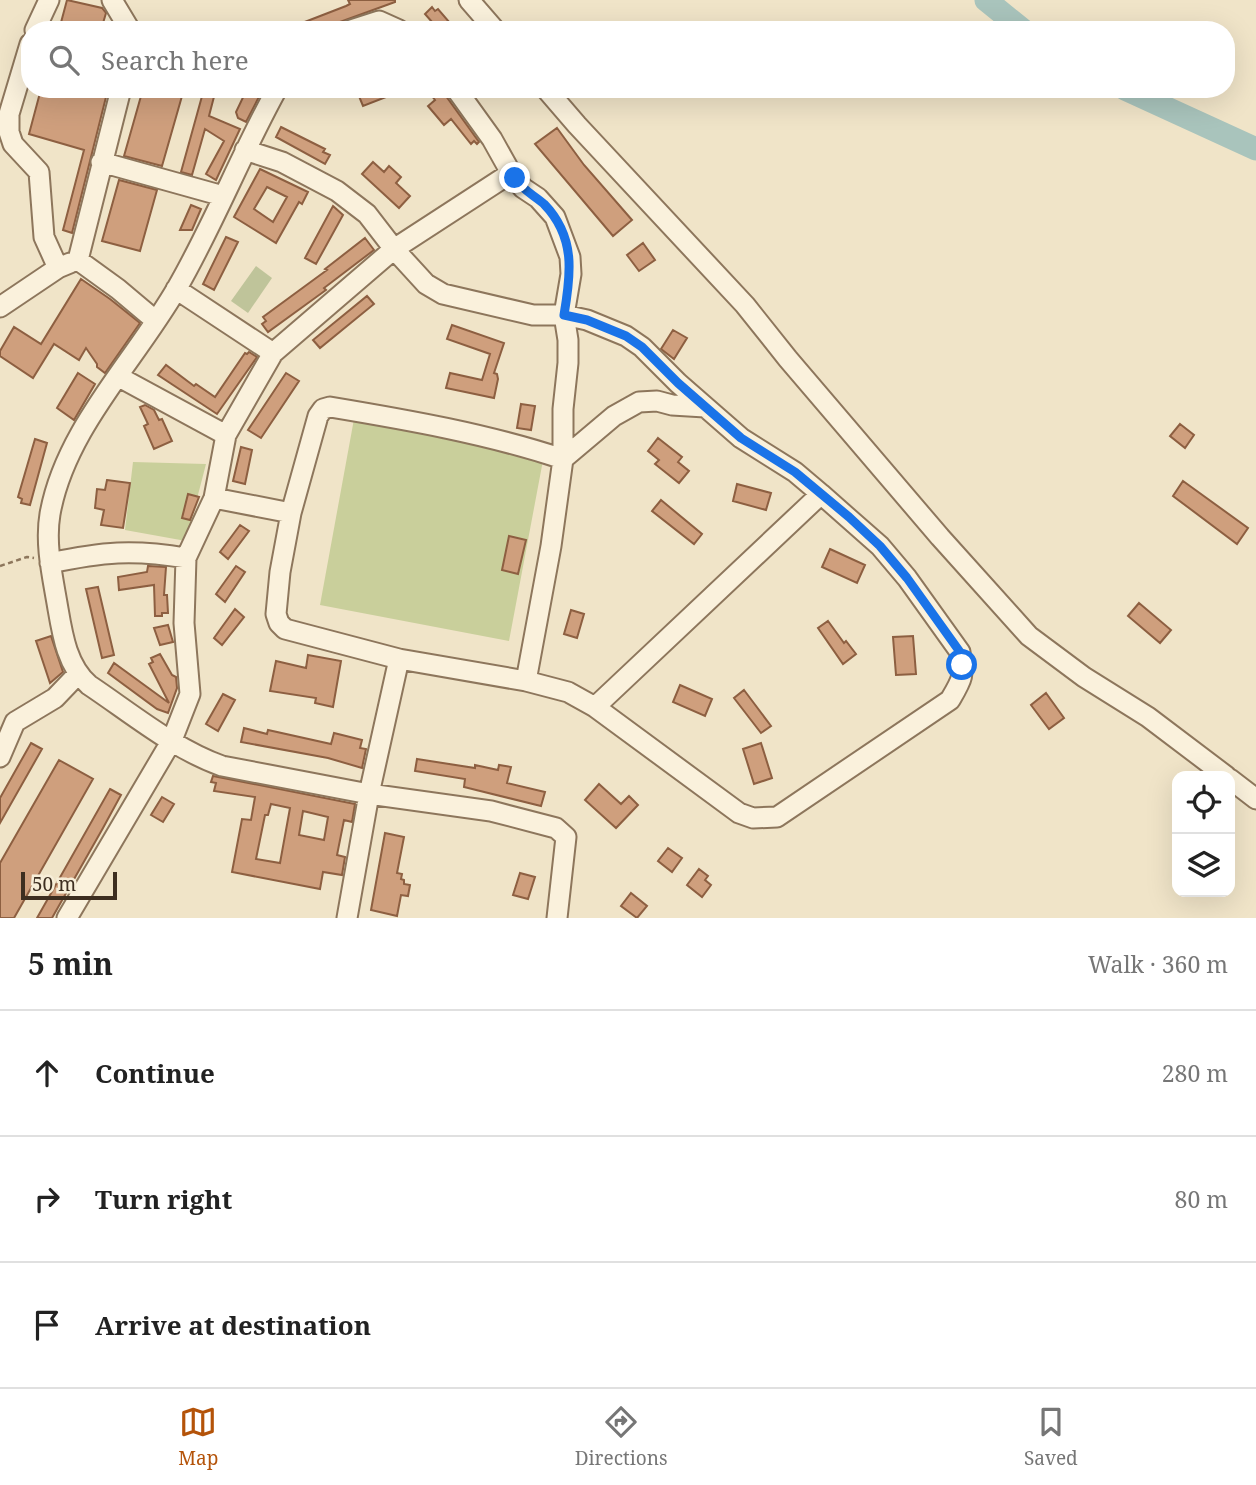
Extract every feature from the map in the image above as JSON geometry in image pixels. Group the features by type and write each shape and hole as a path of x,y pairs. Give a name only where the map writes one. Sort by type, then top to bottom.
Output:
{"street":[{"path":"39,21 49,0"},
{"path":"111,0 124,21"},
{"path":"470,0 488,21"},
{"path":"21,74 9,114 9,132 13,144 39,173 44,237 58,268"},
{"path":"78,260 119,98"},
{"path":"269,98 176,289 95,409 74,444 60,479 50,514 50,563 68,655 77,675 89,685 204,760 222,766 369,794 491,811 562,831 566,837 557,918"},
{"path":"462,98 492,139 511,173 523,188 546,206 555,217 564,238 571,274 564,315 568,352 563,409 563,459 551,546 526,681"},
{"path":"554,98 745,305 940,537 1029,636 1084,677 1148,717 1219,771"},
{"path":"245,150 282,162 337,191 366,214 426,284 443,294 533,315 564,315 587,320 626,336 642,347 741,438 795,472 880,546 907,578 960,652 963,677 950,700 777,817 762,818 739,813 596,707 568,692 526,681 399,659 285,629 279,623 276,614 280,572 291,513 318,416 323,409 330,407 402,419 533,449 563,459"},
{"path":"102,162 223,196"},
{"path":"67,918 172,740 190,694 184,623 186,558 214,498 226,435 273,353 394,249 511,173"},
{"path":"0,307 58,268 78,260"},
{"path":"78,260 156,321"},
{"path":"176,289 273,353"},
{"path":"119,377 226,435"},
{"path":"563,459 614,416 639,402 657,401 672,405 705,407"},
{"path":"596,707 821,494"},
{"path":"214,498 291,513"},
{"path":"50,563 102,553 131,551 186,558"},
{"path":"347,918 369,794 399,659"},
{"path":"0,757 15,722 55,698 77,675"},
{"path":"1235,783 1256,799"}],"path":[{"path":"0,566 27,557 50,563"}],"green space":[{"path":"256,266 272,278 248,313 231,301"},
{"path":"354,419 544,455 509,641 320,605"},
{"path":"133,462 206,464 186,541 125,530"}],"building":[{"path":"67,0 102,8 106,13 104,21 61,21"},
{"path":"348,0 395,0 343,21 307,21 346,6 350,4"},
{"path":"432,7 435,11 438,9 448,21 431,21 425,14"},
{"path":"39,98 106,98 72,233 63,230 84,150 29,134"},
{"path":"140,98 181,98 162,166 124,156"},
{"path":"202,98 214,98 209,116 240,129 216,180 206,174 224,141 205,129 192,175 181,172"},
{"path":"243,98 258,98 246,122 238,118 236,112"},
{"path":"360,98 384,98 363,106"},
{"path":"433,98 447,98 479,142 477,144 474,141 471,144 451,119 444,125 428,106 435,100"},
{"path":"281,127 325,149 323,152 330,155 325,164 276,137"},
{"path":"557,128 584,165 632,220 613,236 535,144"},
{"path":"373,162 384,172 389,166 401,177 396,183 410,196 399,208 362,174"},
{"path":"260,169 308,192 302,204 299,202 276,243 234,217","holes":["267,187 287,197 273,222 254,209"]},
{"path":"119,180 157,190 140,251 102,241"},
{"path":"191,205 201,209 192,230 180,230"},
{"path":"333,206 343,215 316,264 305,258"},
{"path":"226,237 238,242 214,290 203,284"},
{"path":"365,238 374,250 324,288 326,290 268,332 262,324 266,321 263,317"},
{"path":"643,243 655,260 639,271 627,255"},
{"path":"81,279 140,323 105,373 97,367 86,348 79,360 54,344 33,378 0,356 0,351 14,327 41,344"},
{"path":"367,296 374,304 320,348 313,340"},
{"path":"452,325 504,343 494,373 498,379 494,398 446,388 450,373 482,380 490,354 447,339"},
{"path":"673,330 687,338 674,359 661,349"},
{"path":"249,352 257,357 217,414 158,375 166,365 194,386 196,384 215,397 245,353"},
{"path":"78,373 95,384 74,420 57,408"},
{"path":"286,373 299,381 261,438 248,430"},
{"path":"521,404 535,406 531,430 517,428"},
{"path":"145,405 154,410 159,420 162,419 172,441 154,449 144,426 148,424 140,407"},
{"path":"1180,424 1194,435 1185,448 1170,436"},
{"path":"658,438 682,457 678,462 689,471 679,483 655,464 659,460 648,451"},
{"path":"35,439 47,443 30,505 21,503 22,499 18,497"},
{"path":"241,447 252,450 245,484 233,481"},
{"path":"107,480 130,483 123,528 101,525 104,510 95,508 97,489 105,490"},
{"path":"1183,481 1248,528 1237,544 1173,496"},
{"path":"737,484 771,493 766,510 733,501"},
{"path":"188,494 199,497 190,520 182,518"},
{"path":"661,500 702,534 694,544 652,511"},
{"path":"240,525 249,531 228,559 220,552"},
{"path":"509,536 526,540 518,574 502,570"},
{"path":"830,549 865,565 857,583 822,567"},
{"path":"148,566 166,567 164,595 167,595 168,613 162,613 162,616 155,616 154,585 119,590 118,577 147,572"},
{"path":"236,566 245,572 225,602 216,594"},
{"path":"98,587 114,655 102,658 86,589"},
{"path":"1139,603 1171,630 1160,643 1128,616"},
{"path":"235,609 244,617 222,645 214,638"},
{"path":"571,610 584,614 577,638 564,634"},
{"path":"828,621 856,654 843,664 818,628"},
{"path":"168,625 173,642 160,645 154,628"},
{"path":"51,636 63,672 50,683 36,641"},
{"path":"913,636 916,674 896,675 893,637"},
{"path":"160,654 172,675 176,677 177,688 168,713 157,709 108,673 114,663 169,703 149,664 153,662 151,658"},
{"path":"308,655 341,661 333,707 315,703 316,698 270,691 276,661 306,668"},
{"path":"680,685 712,699 705,716 673,702"},
{"path":"744,690 771,726 761,733 734,698"},
{"path":"1046,693 1064,718 1049,729 1031,705"},
{"path":"223,694 235,700 218,731 206,724"},
{"path":"244,728 267,734 268,730 331,744 334,733 362,740 360,748 366,749 362,768 328,758 241,742"},
{"path":"31,743 42,749 0,823 0,798"},
{"path":"761,743 772,778 754,784 743,749"},
{"path":"417,759 498,770 499,765 511,767 507,783 545,792 541,806 464,787 465,779 415,771"},
{"path":"59,760 93,779 14,918 0,918 0,863"},
{"path":"213,776 355,804 352,822 344,820 337,855 345,857 342,875 323,872 320,889 232,872 242,819 251,820 255,797 214,791 216,783 211,782","holes":["271,804 290,808 280,863 256,859 265,815 268,815","303,811 328,817 324,840 299,835"]},
{"path":"599,784 621,804 629,796 638,805 616,828 585,800"},
{"path":"110,789 121,795 103,828 52,918 37,918"},
{"path":"162,797 174,804 163,822 151,815"},
{"path":"385,833 404,837 397,873 402,874 404,884 410,885 408,896 401,895 397,916 371,910"},
{"path":"668,848 682,858 672,872 658,861"},
{"path":"699,869 708,876 705,880 711,885 702,897 687,885"},
{"path":"520,873 535,877 528,899 513,895"},
{"path":"631,893 647,906 637,918 621,906"}],"waterway":[{"path":"986,0 1012,21"},
{"path":"1145,98 1256,149"}],"route":[{"path":"515,178 555,217 564,238 570,257 571,274 564,315 587,320 626,336 642,347 678,383 741,438 795,472 849,517 880,546 907,578 960,652 962,665"}]}
